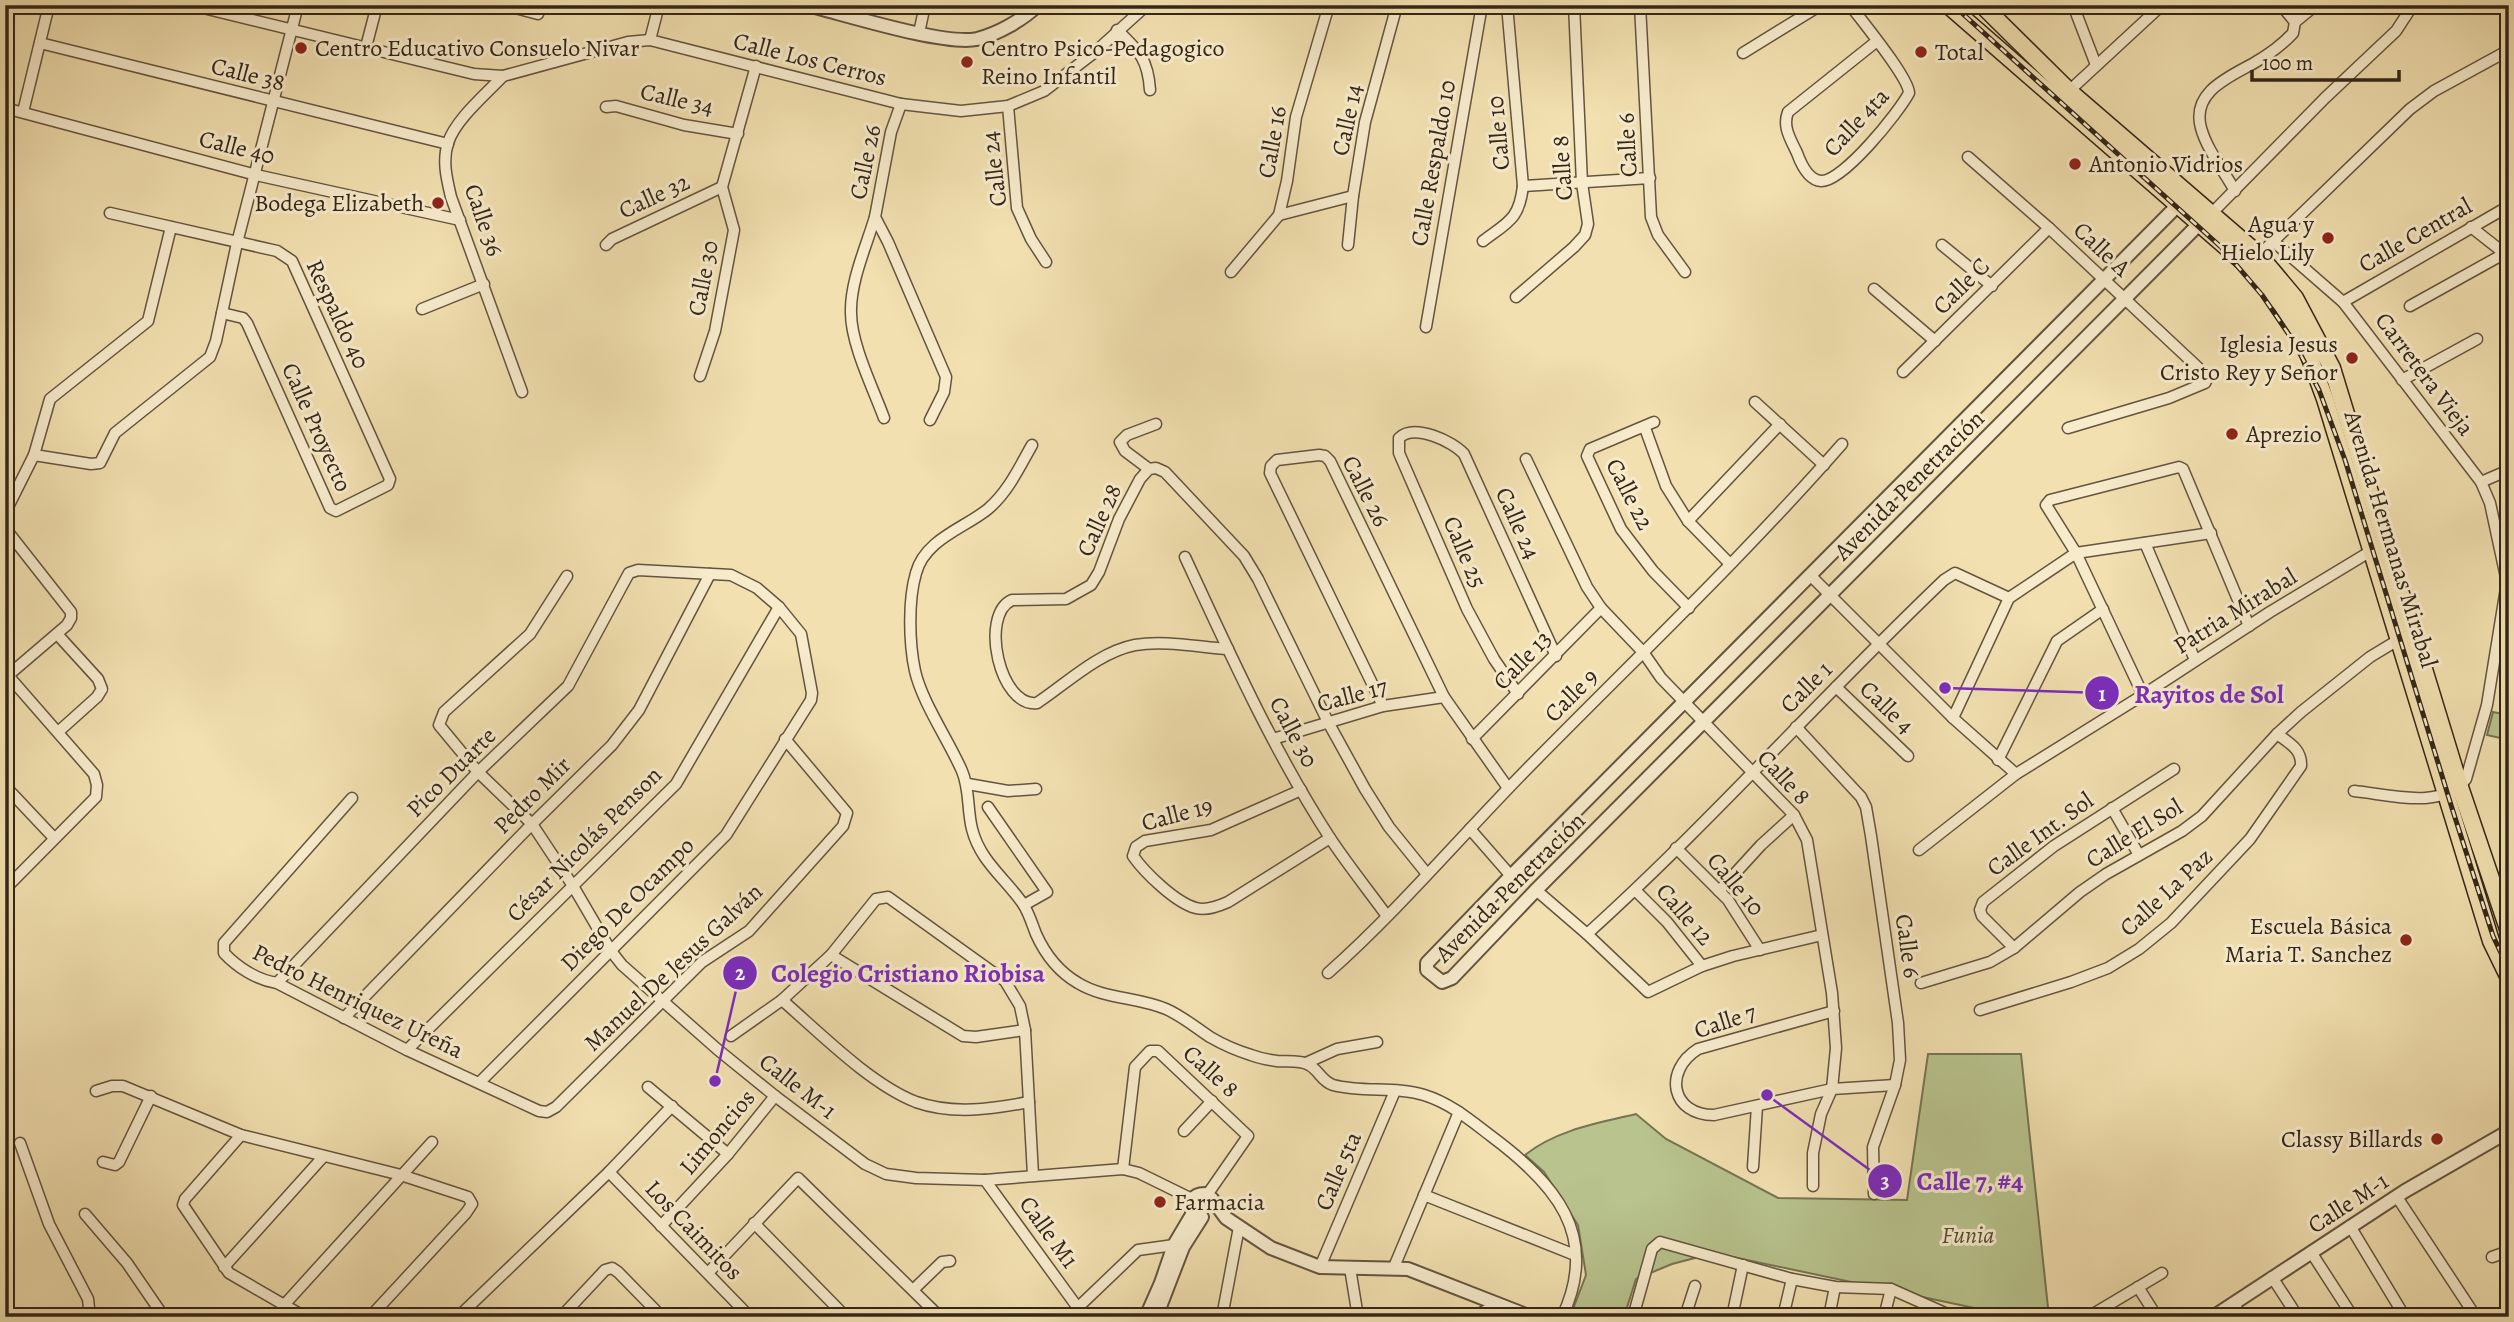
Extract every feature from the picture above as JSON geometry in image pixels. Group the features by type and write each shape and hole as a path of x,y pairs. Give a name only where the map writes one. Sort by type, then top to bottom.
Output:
{"main road":[{"name":"Avenida Hermanas Mirabal","path":"1948,5 2177,205 2206,218"},
{"name":"Avenida Hermanas Mirabal","path":"1982,5 2069,91 2189,193 2206,218 2295,298 2332,369 2460,787 2509,932"},
{"name":"Avenida Hermanas Mirabal","path":"2254,260 2301,334 2322,390 2444,794 2491,941 2509,978"}],"street":[{"path":"23,112 49,5"},
{"name":"Calle Los Cerros","path":"191,5 474,74 503,76 628,42 650,40 901,104 961,111 1020,103 1054,84 1095,52 1147,5"},
{"path":"34,455 100,463 115,433 206,361 213,351 237,243 298,5"},
{"path":"366,47 377,5"},
{"path":"466,5 479,5"},
{"path":"504,5 538,14"},
{"path":"650,40 659,5"},
{"path":"807,5 919,33 975,40 1002,30 1038,5"},
{"path":"919,33 925,5"},
{"name":"Calle 16","path":"1231,272 1279,215 1296,117 1328,5"},
{"name":"Calle 14","path":"1349,245 1353,196 1365,122 1397,5"},
{"name":"Calle Respaldo 10","path":"1426,327 1482,5"},
{"name":"Calle 10","path":"1483,241 1515,216 1521,205 1523,187 1507,5"},
{"name":"Calle 8","path":"1516,297 1585,235 1588,224 1582,183 1574,5"},
{"name":"Calle 6","path":"1640,5 1651,217 1658,234 1685,272"},
{"path":"1743,53 1821,5"},
{"path":"1850,5 1877,41"},
{"path":"2073,5 2096,65"},
{"path":"2069,91 2162,5"},
{"path":"2281,5 2295,22"},
{"path":"2235,191 2204,138 2200,125 2202,104 2220,81 2266,56 2288,38 2293,33 2295,22 2316,5"},
{"path":"2206,218 2325,98 2396,32 2413,5"},
{"path":"1117,30 1139,50 1149,69 1150,90"},
{"name":"Calle 4ta","path":"1877,41 1910,89 1908,97 1850,166 1825,181 1811,177 1805,170 1785,126 1785,119 1792,107 1877,41"},
{"name":"Calle 38","path":"40,43 447,144"},
{"path":"2254,260 2410,109 2434,91 2509,50"},
{"path":"722,187 756,66"},
{"path":"447,144 472,107 503,76"},
{"name":"Calle 26","path":"901,104 891,132 875,217 946,377 944,392 930,420"},
{"name":"Calle 34","path":"606,107 616,106 684,125 738,134"},
{"name":"Calle 24","path":"1008,106 1017,208 1031,239 1046,262"},
{"name":"Calle 40","path":"5,108 256,174 460,220"},
{"name":"Calle 36","path":"447,144 446,173 460,220 522,392"},
{"name":"Calle A","path":"1968,157 2049,228 2206,375 2205,383 2169,398 2068,428"},
{"path":"1523,187 1650,178"},
{"name":"Calle 32","path":"606,246 612,239 722,187"},
{"name":"Calle 30","path":"700,376 715,331 734,230 722,187"},
{"name":"Avenida Penetración","path":"2189,193 1511,876 1427,963 1427,971 1442,982 1452,978 1536,890 2206,218"},
{"path":"1279,215 1353,196"},
{"name":"Calle Central","path":"2343,302 2509,206"},
{"name":"Respaldo 40","path":"110,213 277,251 292,261 390,479"},
{"path":"875,217 850,312 854,338 884,418"},
{"path":"6,509 34,455 51,399 148,321 171,227"},
{"path":"2410,306 2506,252 2471,227"},
{"name":"Calle C","path":"1903,372 2049,228"},
{"name":"Carretera Vieja","path":"2273,241 2343,302 2481,482 2490,503 2508,582 2487,705 2466,779 2460,787"},
{"path":"1942,245 1992,286"},
{"path":"422,309 484,284"},
{"path":"1874,289 1936,341"},
{"name":"Calle Proyecto","path":"222,313 243,318 247,323 330,508 336,511 388,485 390,479"},
{"path":"2402,380 2477,339"},
{"path":"1755,402 1824,466"},
{"path":"1149,469 1125,450 1120,442 1127,435 1156,424"},
{"path":"1730,564 1688,521 1780,424"},
{"name":"Calle 22","path":"1688,521 1666,486 1649,425 1590,449 1587,456 1621,529 1653,571 1689,608"},
{"name":"Calle 24","path":"1419,432 1457,446 1464,454 1556,656"},
{"name":"Calle 25","path":"1419,432 1404,433 1399,438 1399,453 1466,610 1518,694"},
{"name":"Calle 9","path":"1328,973 1360,944 1508,788 1689,608 1842,444"},
{"path":"1032,445 1007,490 986,510 944,537 925,555 916,570 914,582 911,624 915,671 934,717 968,784 971,827 980,850 1024,905 1038,939 1052,961 1077,983 1098,992 1161,1007 1177,1014 1212,1038 1250,1055 1275,1061 1306,1063 1312,1066 1324,1081 1335,1086 1422,1094 1459,1112 1504,1146 1552,1190 1567,1218 1576,1255 1576,1277 1562,1317"},
{"name":"Calle 26","path":"1383,706 1270,473 1276,460 1319,455 1330,461 1444,696 1508,788"},
{"name":"Calle 8","path":"1527,460 1587,587 1601,608 1643,652 1661,678 1794,815 1807,840 1834,1011 1836,1048 1832,1089 1821,1114 1813,1153 1812,1186"},
{"path":"2143,695 2076,553 2046,505 2048,502 2179,467 2186,474 2253,625"},
{"name":"Calle 28","path":"1228,649 1136,645 1114,652 1037,703 1030,704 1023,702 1013,691 1002,671 997,654 997,618 1004,604 1012,600 1066,599 1091,585 1100,572 1119,519 1140,479 1149,469 1156,468 1165,472 1244,556 1258,579 1328,722 1389,827 1427,874"},
{"path":"2481,482 2509,470"},
{"path":"5,528 71,612 71,618 57,634 6,675 93,774 97,785 96,797 5,889"},
{"path":"1953,718 2009,598 2076,553 2211,533"},
{"path":"2145,543 2195,660"},
{"name":"Patria Mirabal","path":"1919,850 2016,774 2195,660 2372,555"},
{"name":"Calle 30","path":"1185,556 1228,649 1301,790 1330,838 1387,916"},
{"name":"Diego De Ocampo","path":"480,1082 726,835 811,700 802,634 779,607 757,588 731,575 638,570 629,573"},
{"name":"Pico Duarte","path":"277,982 478,772 568,685 629,573"},
{"name":"Calle 1","path":"1587,934 1636,890 1877,643 1954,573 2009,598"},
{"name":"Pedro Mir","path":"344,1018 612,745 639,710 710,574"},
{"path":"1810,575 1953,718 2016,774"},
{"name":"Calle M-1","path":"567,576 530,634 444,712 439,725 478,772 532,824 622,965 663,1003 775,1096 865,1164 886,1174 985,1181 1123,1169 1139,1173 1198,1211 1226,1218"},
{"name":"César Nicolás Penson","path":"407,1050 676,784 779,607"},
{"name":"Calle 13","path":"1472,739 1601,608"},
{"path":"1998,760 2057,640 2103,609"},
{"name":"Calle El Sol","path":"1921,983 1968,971 1990,962 2014,948 2080,892 2182,831 2202,816 2277,734 2370,657 2413,632"},
{"path":"57,634 103,689 58,732"},
{"name":"Calle 4","path":"1836,687 1908,756"},
{"name":"Calle 17","path":"1273,739 1383,706 1444,696"},
{"name":"Calle 6","path":"1796,727 1848,780 1866,807 1898,1023 1900,1060 1895,1085 1872,1147 1874,1194"},
{"name":"Calle La Paz","path":"1980,1010 2108,968 2139,949 2171,923 2250,839 2301,766 2302,756 2298,750 2277,734"},
{"name":"Manuel De Jesus Galván","path":"547,1112 556,1107 702,962 749,931 843,826 847,813 785,739"},
{"name":"Calle Int. Sol","path":"2014,948 1982,916 1980,910 1983,902 2054,846 2174,769"},
{"path":"968,784 1008,791 1036,789"},
{"path":"5,786 54,838"},
{"path":"2354,791 2431,799 2460,787"},
{"name":"Calle 19","path":"1301,790 1211,830 1145,841 1136,847 1133,856 1142,868 1180,901 1198,909 1228,902 1330,838"},
{"name":"Pedro Henriquez Ureña","path":"352,798 225,943 224,953 233,964 267,981 277,982 407,1050 539,1111 547,1112"},
{"path":"988,807 1047,892 1024,905"},
{"path":"2112,808 2139,855"},
{"path":"1719,891 1761,845 1794,815"},
{"path":"1470,829 1511,876"},
{"name":"Calle 10","path":"1676,848 1719,891 1746,925 1760,950"},
{"path":"1536,890 1648,992 1702,966 1822,935"},
{"name":"Calle 12","path":"1636,890 1667,922 1702,966"},
{"path":"732,1036 782,1000 831,955 876,900 887,897 1005,981 1020,1006 1025,1030 1033,1175"},
{"path":"831,955 963,1036 976,1037 1025,1030"},
{"path":"782,1000 863,1069 890,1088 917,1102 952,1109 985,1110 1029,1102"},
{"name":"Calle 7","path":"1834,1011 1703,1047 1687,1057 1679,1068 1676,1091 1680,1100 1689,1110 1714,1115 1832,1089 1895,1085"},
{"path":"1306,1063 1337,1049 1377,1042"},
{"name":"Calle 8","path":"1123,1169 1135,1067 1150,1051 1158,1051 1248,1136 1210,1198"},
{"path":"96,1091 118,1086 241,1135 401,1175 468,1197 471,1204 466,1213 370,1317"},
{"path":"648,1087 728,1154"},
{"name":"Calle 5ta","path":"1320,1267 1395,1091"},
{"name":"Limoncios","path":"661,1226 728,1154 775,1096"},
{"path":"103,1162 114,1165 119,1162 151,1097"},
{"path":"1184,1131 1212,1101"},
{"path":"1753,1167 1757,1106"},
{"path":"458,1317 609,1172 672,1107"},
{"path":"1394,1268 1459,1112"},
{"name":"Calle M-1","path":"2213,1317 2350,1226 2509,1131"},
{"path":"241,1135 185,1199 183,1205 229,1273 305,1317"},
{"path":"285,1304 432,1142"},
{"path":"20,1143 49,1224 88,1299 90,1317"},
{"path":"224,1267 323,1157"},
{"name":"Los Caimitos","path":"609,1172 750,1317"},
{"path":"708,1273 796,1180 802,1179 940,1317"},
{"name":"Calle M1","path":"985,1181 1078,1308"},
{"path":"1156,1317 1198,1211 1199,1194 1210,1198 1226,1218 1271,1248 1320,1267 1408,1269 1531,1317"},
{"path":"1424,1195 1576,1255"},
{"path":"1198,1211 1212,1211 1210,1198"},
{"path":"2397,1198 2476,1317"},
{"path":"1146,1317 1174,1245 1198,1211"},
{"path":"85,1214 127,1263 164,1317"},
{"path":"754,1223 846,1317"},
{"path":"2350,1226 2405,1317"},
{"path":"1222,1317 1239,1227"},
{"path":"1633,1317 1652,1249 1657,1243 1792,1279 1835,1287 1891,1289 1932,1311 1954,1317"},
{"path":"1068,1317 1138,1250 1174,1245"},
{"path":"2492,1256 2509,1251"},
{"path":"2311,1252 2353,1317"},
{"path":"913,1290 942,1262 950,1261"},
{"path":"1732,1317 1743,1265"},
{"path":"561,1317 605,1270 612,1268 662,1317"},
{"path":"1350,1268 1358,1317"},
{"path":"2088,1317 2162,1273"},
{"path":"2272,1277 2298,1317"},
{"path":"1783,1317 1792,1279"},
{"path":"1685,1317 1695,1286"},
{"path":"1829,1317 1835,1287"},
{"path":"2138,1287 2157,1317"},
{"path":"1884,1317 1891,1289"},
{"path":"2232,1303 2242,1317"},
{"path":"1474,1317 1497,1304"}],"green space":[{"path":"2493,712 2509,715 2509,740 2487,735"},
{"name":"Funia","path":"1928,1054 2021,1054 2049,1317 2017,1317 1714,1253 1672,1264 1636,1279 1624,1317 1570,1317 1586,1275 1578,1225 1544,1172 1525,1155 1537,1146 1564,1133 1636,1114 1666,1139 1778,1198 1907,1200"}],"railway":[{"path":"1953,5 2221,247 2262,295 2294,342 2319,390 2345,460 2493,936 2509,970"}],"place":[{"name":"Centro Educativo Consuelo Nivar","path":"301,48"},
{"name":"Total","path":"1921,52"},
{"name":"Centro Psico-Pedagogico Reino Infantil","path":"967,62"},
{"name":"Antonio Vidrios","path":"2075,164"},
{"name":"Bodega Elizabeth","path":"438,203"},
{"name":"Agua y Hielo Lily","path":"2328,238"},
{"name":"Iglesia Jesus Cristo Rey y Señor","path":"2352,358"},
{"name":"Aprezio","path":"2232,434"},
{"name":"Rayitos de Sol","path":"1945,688"},
{"name":"Escuela Básica Maria T. Sanchez","path":"2406,940"},
{"name":"Colegio Cristiano Riobisa","path":"715,1081"},
{"name":"Calle 7, #4","path":"1767,1095"},
{"name":"Classy Billards","path":"2437,1139"},
{"name":"Farmacia","path":"1160,1202"}]}
